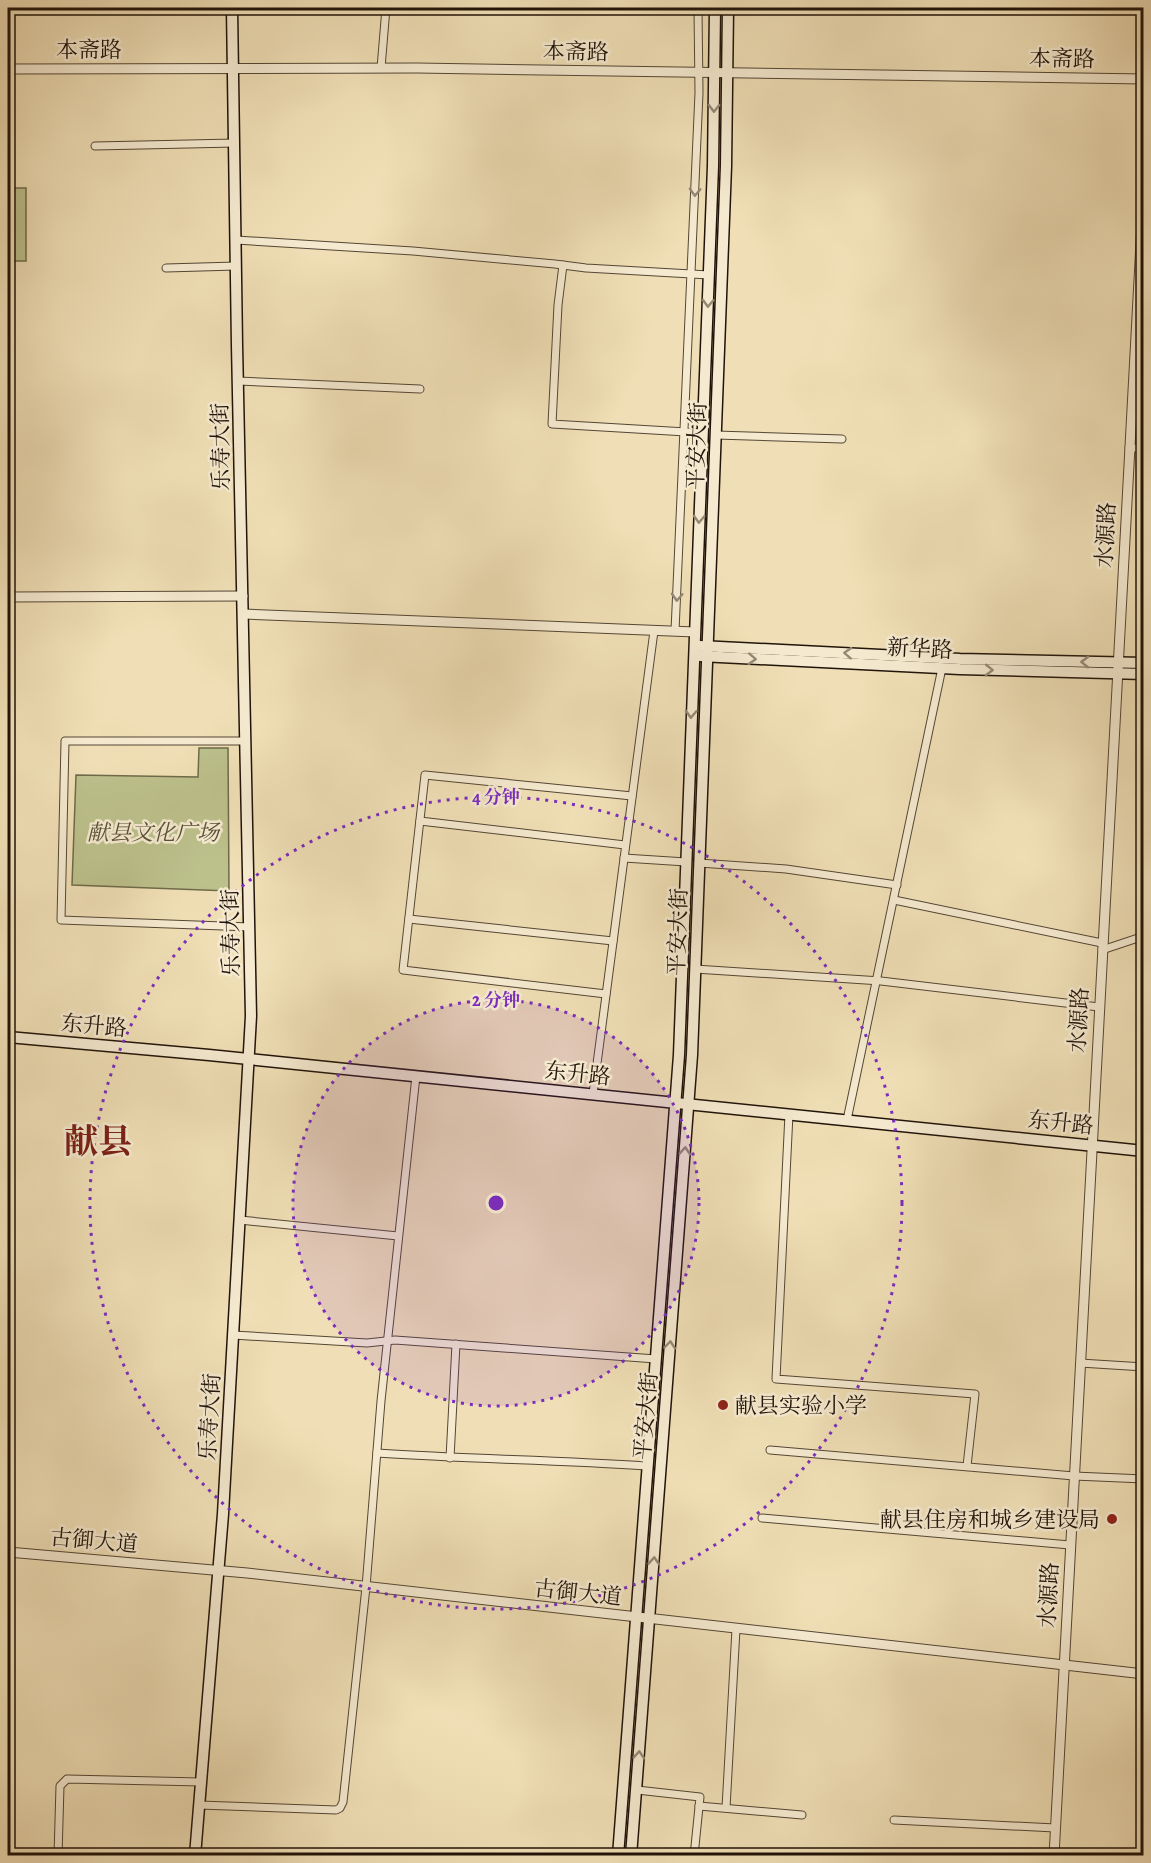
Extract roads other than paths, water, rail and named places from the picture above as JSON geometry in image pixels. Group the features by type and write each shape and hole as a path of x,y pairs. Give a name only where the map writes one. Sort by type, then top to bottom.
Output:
{"main road":[{"name":"乐寿大街","path":"195,1856 218,1570 251,1016 232,8"},
{"name":"平安大街","path":"618,1856 675,1102 709,275 715,8"},
{"name":"平安大街","path":"631,1856 688,1104 726,166 728,8"},
{"name":"新华路","path":"694,650 942,668 1117,668 1143,663"},
{"name":"新华路","path":"707,651 949,658 1117,668 1143,674"},
{"name":"东升路","path":"8,1037 249,1059 1143,1151"}],"street":[{"path":"381,68 386,8"},
{"path":"675,632 699,73 698,8"},
{"name":"本斋路","path":"8,69 381,68 1143,79"},
{"path":"95,146 235,143"},
{"name":"水源路","path":"1054,1856 1143,187"},
{"path":"236,240 413,251 586,268 709,275"},
{"path":"563,265 558,305 552,424 703,433"},
{"path":"166,267 236,266"},
{"path":"238,381 420,389"},
{"path":"716,435 842,439"},
{"path":"1129,448 1143,448"},
{"path":"8,597 243,596"},
{"path":"244,614 695,632"},
{"path":"593,1094 654,631"},
{"path":"847,1120 942,668"},
{"path":"246,741 65,741 61,920 249,927"},
{"path":"606,994 403,970 425,775 632,796"},
{"path":"420,821 625,845"},
{"path":"624,858 686,862"},
{"path":"699,862 786,869 897,885"},
{"path":"894,900 1102,946 1143,936"},
{"path":"409,919 613,941"},
{"path":"695,969 877,981 1099,1007"},
{"path":"199,1805 336,1810 343,1802 366,1587 387,1341 416,1076"},
{"path":"789,1114 776,1379 975,1394 967,1466"},
{"path":"240,1220 399,1236"},
{"path":"233,1335 367,1344 395,1340 656,1359"},
{"path":"450,1458 456,1344"},
{"path":"1080,1363 1143,1367"},
{"path":"770,1450 1074,1476 1143,1479"},
{"path":"377,1453 647,1466"},
{"path":"762,1518 1070,1545"},
{"name":"古御大道","path":"8,1552 218,1570 1143,1674"},
{"path":"726,1808 736,1629"},
{"path":"58,1856 60,1786 67,1779 201,1782"},
{"path":"637,1790 700,1797 694,1856"},
{"path":"699,1806 802,1815"},
{"path":"894,1820 1055,1828"}],"place":[{"name":"献县实验小学","path":"723,1405"},
{"name":"献县住房和城乡建设局","path":"1112,1519"}],"district":[{"name":"献县","path":"98,1141"}],"park label":[{"name":"献县文化广场","path":"153,832"}]}
